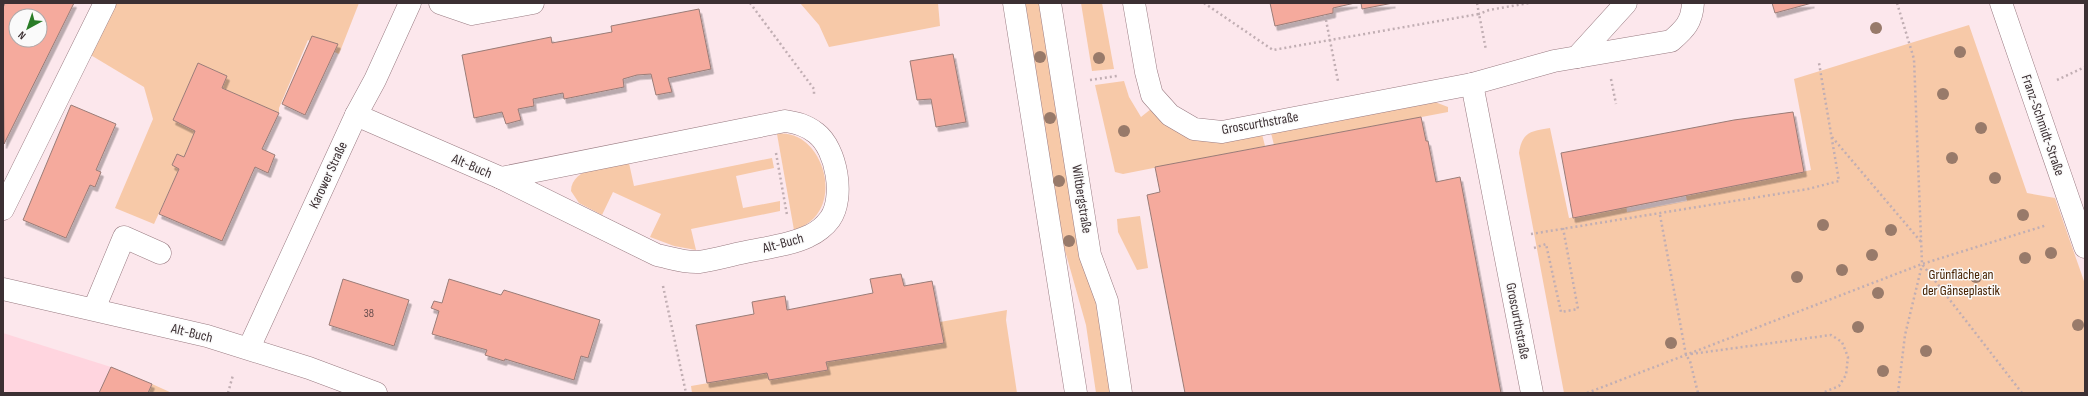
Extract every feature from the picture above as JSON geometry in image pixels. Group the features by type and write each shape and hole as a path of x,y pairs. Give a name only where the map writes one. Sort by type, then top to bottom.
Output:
{"street":[{"path":"3,209 105,3"},
{"name":"Karower Straße","path":"248,348 356,115 376,80 410,3"},
{"path":"440,3 472,14 533,3"},
{"path":"1014,3 1076,393"},
{"name":"Wiltbergstraße","path":"1050,3 1090,254 1107,301 1122,393"},
{"name":"Groscurthstraße","path":"1134,3 1146,72 1152,95 1170,115 1194,129 1222,132 1482,81 1577,57 1671,41 1683,31 1692,16 1693,3"},
{"path":"1577,57 1626,3"},
{"name":"Franz-Schmidt-Straße","path":"2001,3 2079,214 2085,247"},
{"name":"Groscurthstraße","path":"1482,81 1506,255 1532,393"},
{"name":"Alt-Buch","path":"356,115 501,178 657,255 678,260 699,262 792,242 809,236 829,220 836,209 839,190 834,164 828,148 817,134 800,123 785,121 501,178"},
{"path":"94,309 124,237 160,253"},
{"name":"Alt-Buch","path":"3,289 207,336 309,368 376,393"}],"path":[{"path":"750,3 814,89 814,94"},
{"path":"1477,3 1479,14 1482,81"},
{"path":"1206,4 1273,50 1479,14 1489,10 1529,3"},
{"path":"1897,3 1914,59 1922,243 1922,264 1905,335 1898,393"},
{"path":"1325,15 1343,109"},
{"path":"1527,234 1660,214 1808,189 1839,181 1819,63"},
{"path":"2057,80 2085,67"},
{"path":"770,123 792,242"},
{"path":"1831,136 1922,243"},
{"path":"1834,151 1843,149"},
{"path":"1660,214 1686,355 1690,360 1698,393"},
{"path":"1587,393 1922,264 2079,214"},
{"path":"1506,255 1546,244 1561,312 1578,309 1563,228"},
{"path":"657,255 686,393"},
{"path":"1922,264 2022,393"},
{"path":"1686,355 1832,335 1842,342 1848,357 1846,375 1839,386 1822,393"},
{"path":"228,393 233,374"}],"shaded area":[{"path":"3,333 111,367 152,384 148,393 3,393"}],"green space":[{"path":"114,3 359,3 339,54 308,40 279,108 279,113 222,88 227,76 198,63 173,120 195,131 184,157 177,154 172,165 179,169 154,224 115,208 153,119 144,87 89,54"},
{"path":"800,3 938,3 940,26 829,47 819,25"},
{"path":"1024,3 1039,3 1077,241 1097,303 1110,393 1096,393 1086,325 1064,247"},
{"path":"1081,3 1102,3 1114,69 1092,71"},
{"name":"Grünfläche an der Gänseplastik","path":"1969,25 2027,193 2055,198 2085,284 2085,393 1564,393 1519,153 1522,141 1528,134 1538,130 1550,128 1569,218 1596,214 1597,211 1626,205 1627,212 1687,201 1686,196 1811,170 1794,79"},
{"path":"1124,81 1129,97 1141,117 1151,109 1262,134 1265,146 1123,174 1115,172 1095,85"},
{"path":"1435,102 1448,107 1448,112 1274,145 1271,133"},
{"path":"777,134 793,135 807,144 817,157 824,173 825,190 821,207 811,221 794,230"},
{"path":"772,158 774,168 736,176 743,208 780,201 780,211 691,229 696,250 674,246 650,237 661,214 613,192 602,215 579,203 571,191 573,183 578,176 593,169 603,167 629,163 634,186"},
{"path":"1140,216 1148,268 1137,270 1118,232 1117,219"},
{"path":"1007,310 1006,320 1017,393 692,393 691,386 767,373 769,380 828,370 826,362 944,343 940,322"},
{"path":"152,384 172,393 148,393"}],"building":[{"path":"5,3 74,3 4,144 3,8"},
{"path":"1270,3 1355,3 1333,8 1333,13 1275,26"},
{"path":"1361,3 1393,3 1362,9"},
{"path":"1772,3 1812,3 1775,13"},
{"path":"699,9 711,69 668,78 672,92 656,95 651,74 637,75 623,79 624,87 564,99 563,93 533,99 534,106 518,109 521,120 506,124 502,112 474,118 462,55 551,37 552,43 612,32 611,26"},
{"path":"312,36 338,44 305,115 282,104"},
{"path":"953,54 966,122 936,127 931,99 917,100 910,61"},
{"path":"198,63 227,76 222,88 279,113 262,149 275,155 268,173 255,167 222,241 159,214 179,169 172,165 177,154 184,157 195,131 173,120"},
{"path":"71,105 116,124 96,170 101,172 95,187 90,185 66,238 23,220"},
{"path":"1793,112 1804,172 1573,218 1561,153 1734,120"},
{"path":"1421,117 1426,141 1428,141 1436,182 1460,177 1501,393 1185,393 1147,195 1160,192 1155,167"},
{"path":"901,274 904,286 932,281 944,343 826,362 828,370 775,379 769,380 767,373 707,383 696,325 754,314 752,302 785,296 787,310 873,293 870,279"},
{"path":"343,279 409,300 394,346 329,325"},
{"path":"449,279 501,295 504,290 600,320 588,358 581,356 574,380 505,359 504,361 485,355 487,350 432,334 439,311 431,308 434,301 442,303"},
{"path":"111,367 152,384 148,393 99,393"}]}
